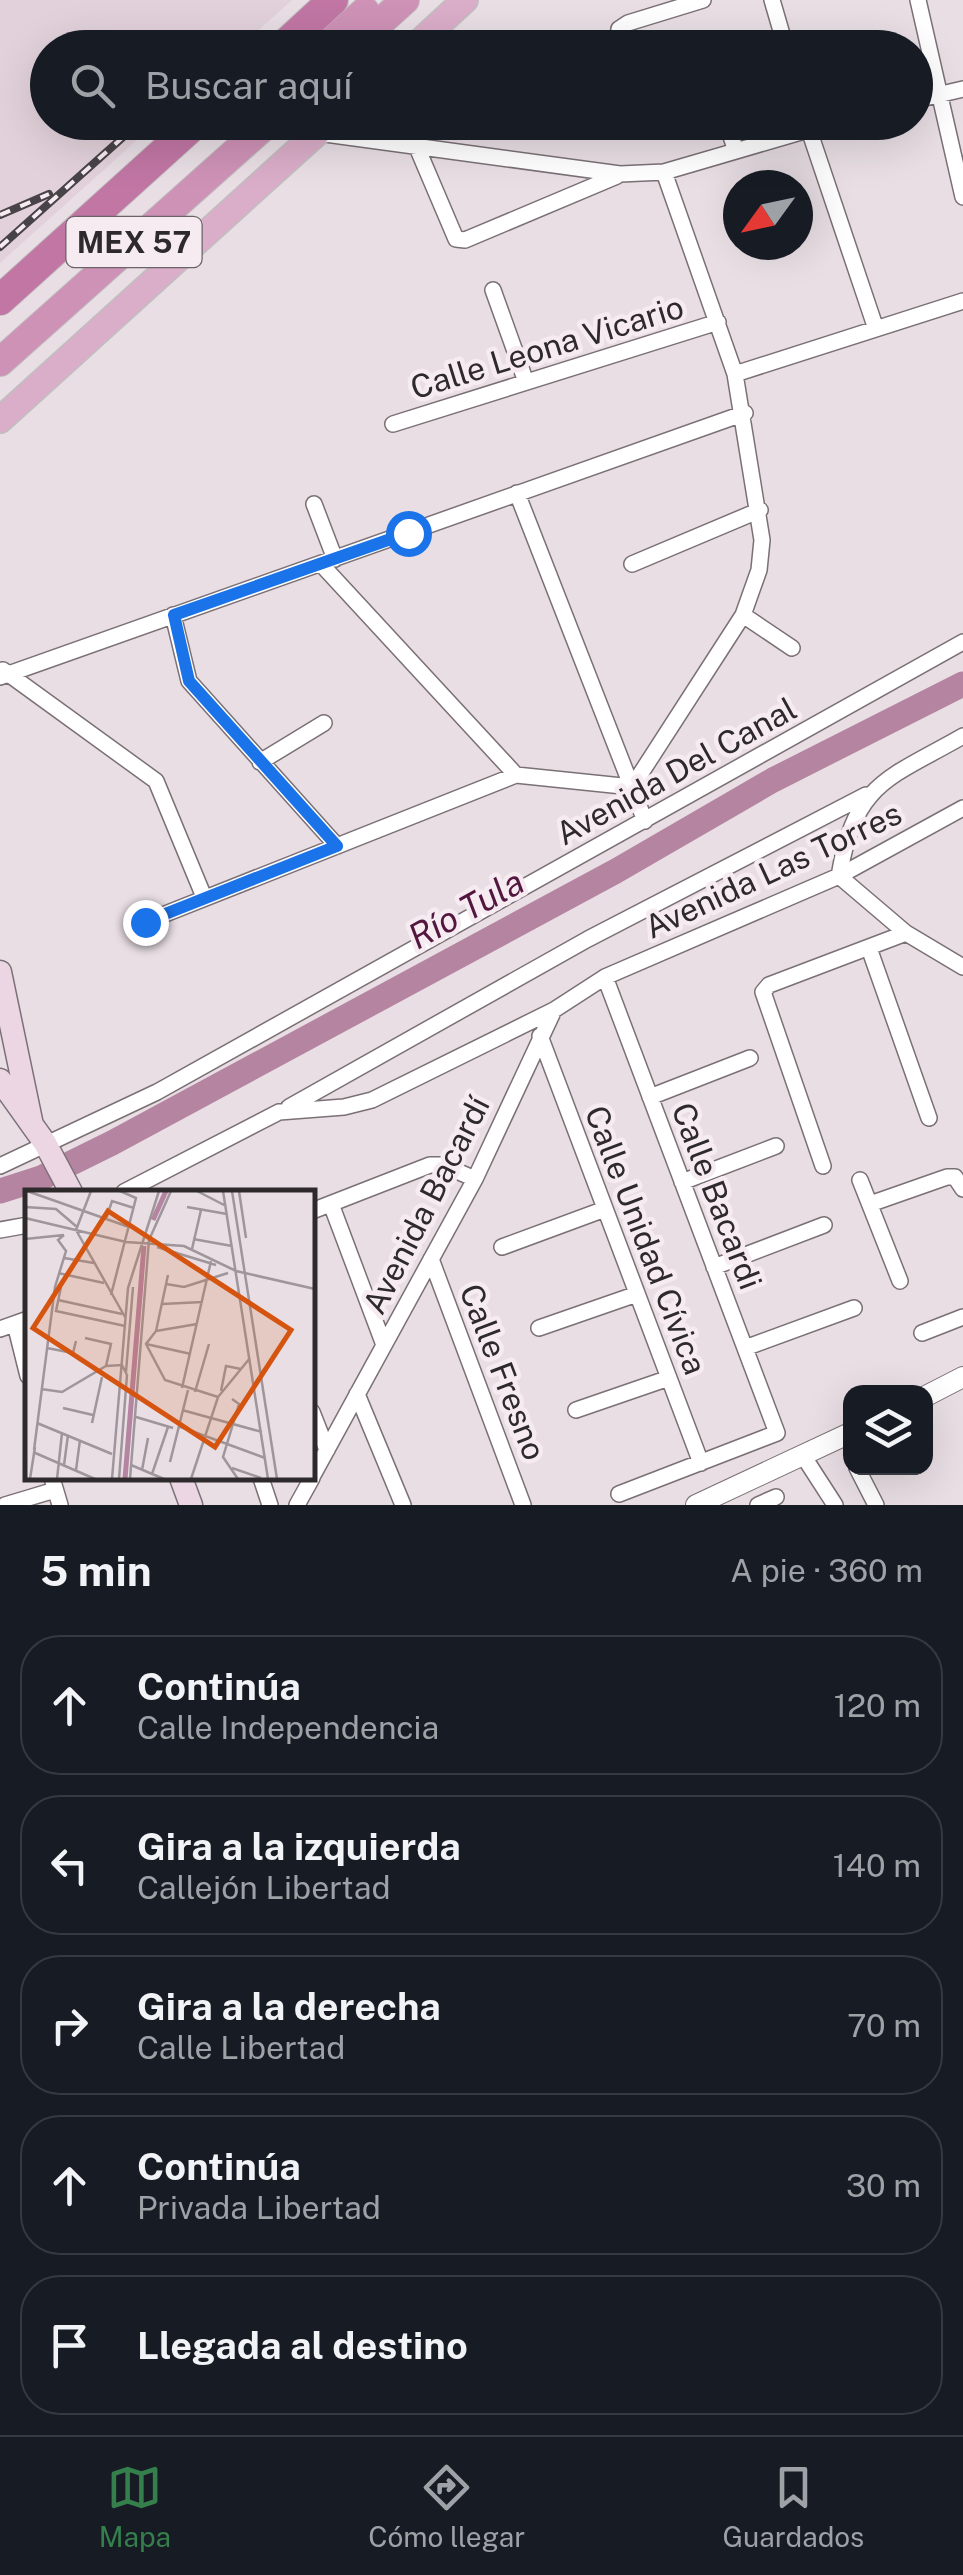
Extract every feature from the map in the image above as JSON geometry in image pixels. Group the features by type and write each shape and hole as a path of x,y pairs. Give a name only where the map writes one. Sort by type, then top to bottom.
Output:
{"highway":[{"path":"300,30 333,0"},
{"path":"344,30 377,0"},
{"path":"372,30 406,0"},
{"path":"0,300 178,140"},
{"name":"MEX 57","path":"0,338 220,140"},
{"name":"MEX 57","path":"0,362 248,140"}],"main road":[{"path":"286,30 319,0"},
{"path":"432,30 466,0"},
{"path":"0,284 162,140"},
{"path":"0,420 310,140"},
{"path":"0,972 41,1139"},
{"path":"0,1080 41,1139 69,1190"},
{"path":"183,1480 191,1505"}],"street":[{"path":"619,30 628,23 703,0"},
{"path":"772,0 781,30"},
{"path":"918,0 925,30"},
{"path":"933,67 963,198"},
{"path":"933,96 963,89"},
{"path":"389,140 620,174 664,172 768,140"},
{"path":"732,140 736,151"},
{"path":"813,140 876,329"},
{"path":"416,145 456,239 465,240 620,174"},
{"path":"632,788 743,615 759,570 760,510 736,374 664,172"},
{"path":"494,290 526,382"},
{"path":"736,374 963,301"},
{"name":"Calle Leona Vicario","path":"393,424 718,322"},
{"path":"2,673 745,413"},
{"path":"516,493 646,820"},
{"path":"314,504 328,562 516,776"},
{"path":"632,564 760,510"},
{"path":"174,615 189,681 337,846"},
{"path":"743,615 792,648"},
{"name":"Avenida Del Canal","path":"0,1166 41,1139 157,1092 963,642"},
{"path":"2,673 156,781 204,897"},
{"path":"260,762 324,724"},
{"path":"128,1190 280,1112 588,938 866,795 963,736"},
{"path":"145,922 516,776 632,788"},
{"path":"866,795 844,848 840,876 906,934 963,968"},
{"name":"Avenida Las Torres","path":"606,978 840,876 963,808"},
{"path":"824,1166 763,992 769,986 906,934"},
{"path":"869,948 928,1118"},
{"path":"280,1112 344,1108 372,1100 554,1010 606,978"},
{"name":"Calle Bacardi","path":"606,978 777,1433 701,1463"},
{"name":"Avenida Bacardí","path":"315,1472 474,1179 554,1010"},
{"name":"Calle Unidad Cívica","path":"540,1036 701,1463"},
{"path":"650,1096 750,1058"},
{"path":"682,1182 776,1146"},
{"path":"315,1210 430,1165 444,1166 474,1179"},
{"path":"870,1204 947,1177 955,1178 963,1190"},
{"path":"860,1180 900,1280"},
{"path":"330,1204 384,1345"},
{"path":"502,1246 606,1210"},
{"path":"714,1267 824,1225"},
{"path":"0,1230 25,1226"},
{"name":"Calle Fresno","path":"431,1259 524,1505"},
{"path":"540,1328 637,1294"},
{"path":"745,1348 854,1308"},
{"path":"922,1332 963,1317"},
{"path":"14,1324 25,1365"},
{"path":"933,1392 963,1377"},
{"path":"576,1410 669,1378"},
{"path":"357,1394 403,1505"},
{"path":"315,1419 328,1450"},
{"path":"696,1505 843,1437"},
{"path":"804,1457 835,1505"},
{"path":"619,1494 701,1463"},
{"path":"861,1475 876,1505"},
{"path":"262,1480 270,1505"},
{"name":"Avenida Bacardí","path":"297,1505 310,1480"},
{"path":"5,1505 56,1491"},
{"path":"758,1505 776,1497"}],"shaded area":[{"path":"0,0 292,0 259,30 30,30 30,140 137,140 0,263"}],"waterway":[{"name":"Río Tula","path":"0,1191 41,1178 112,1143 616,871 773,780 963,684"}],"railway":[{"path":"0,247 120,140"},
{"path":"0,215 49,194"}],"route":[{"path":"145,922 337,846 189,681 174,615 408,533"}]}
